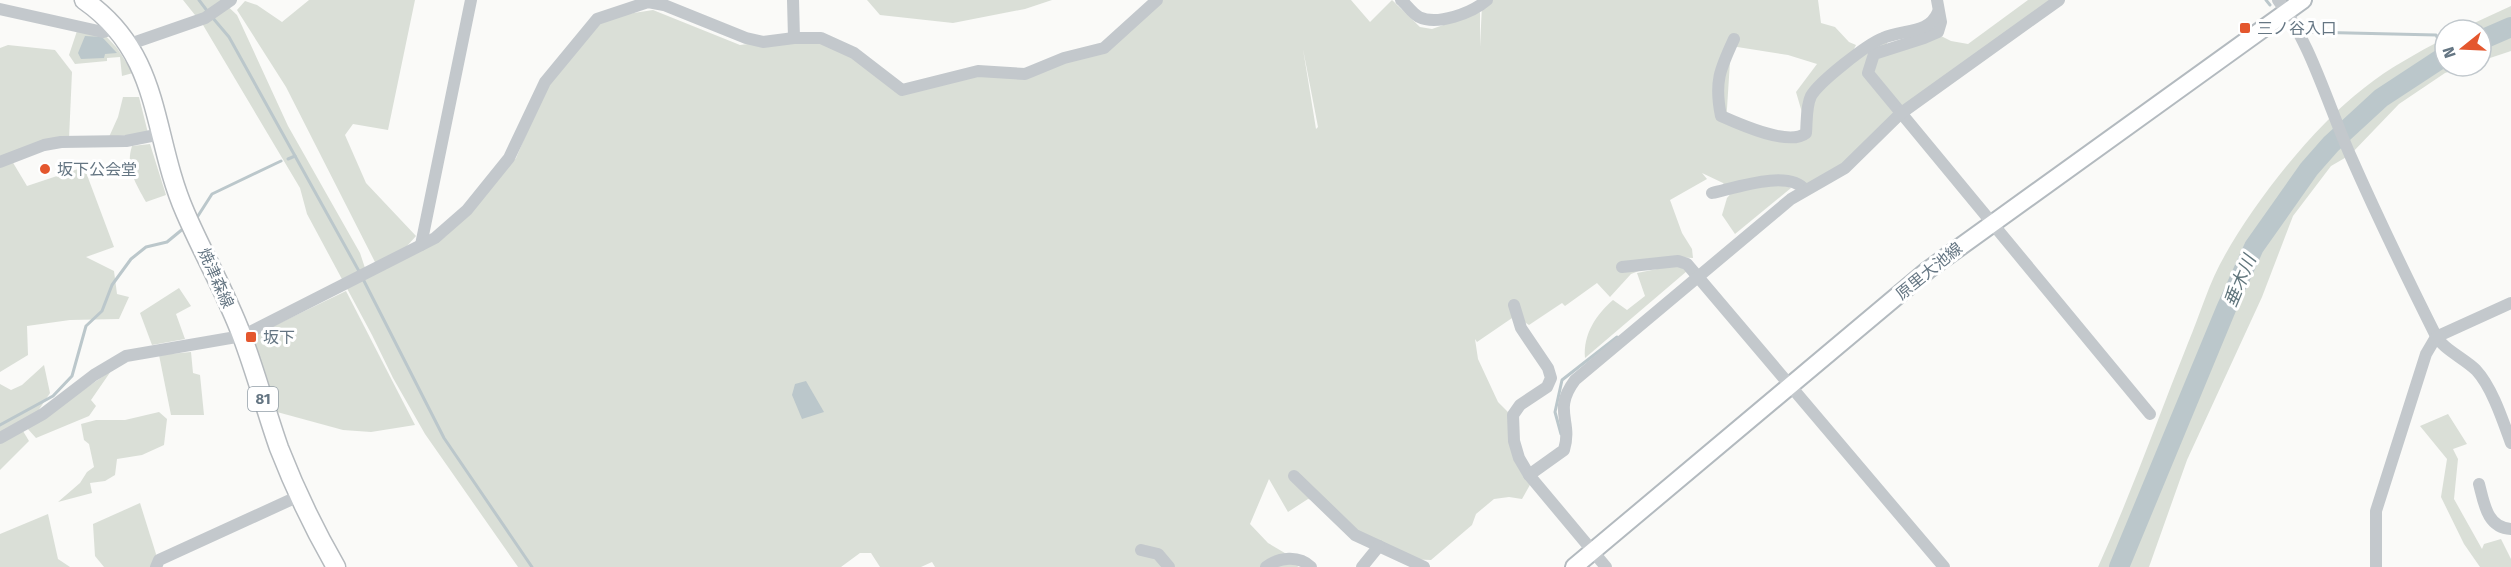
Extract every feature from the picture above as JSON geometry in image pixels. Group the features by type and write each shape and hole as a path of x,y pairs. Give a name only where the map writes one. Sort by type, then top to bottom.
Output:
{"main road":[{"name":"焼津森線","path":"84,0 116,28 130,44 147,81 185,212 242,336 279,448 299,496 336,567"},
{"name":"原里大池線","path":"1574,567 1928,270 2282,6 2303,0"}],"street":[{"path":"421,245 471,0"},
{"path":"793,0 794,38"},
{"path":"0,438 43,414 94,375 126,356 242,336 376,269 448,229 486,188 509,158 545,82 597,19 648,2 664,5 746,38 763,42 794,38 821,38 854,52 902,90 978,71 1025,74 1064,58 1104,48 1157,0"},
{"path":"1401,0 1417,16 1430,21 1454,16 1482,5 1487,0"},
{"path":"1530,475 1563,450 1566,432 1562,412 1563,399 1575,380 1791,199 1845,168 1899,114 2059,0"},
{"path":"130,44 205,18 229,1"},
{"path":"1938,5 1941,22 1938,32 1874,54 1868,73 1899,114 2150,414"},
{"path":"1734,39 1719,72 1717,99 1721,116 1749,128 1789,138 1801,137 1806,133 1808,108 1812,95 1857,53 1881,39 1902,31 1928,27 1934,22 1938,5"},
{"path":"2282,6 2332,109 2350,155 2436,337 2477,371 2496,405 2511,443"},
{"path":"0,9 103,32 116,28"},
{"path":"0,162 61,142 126,141 161,134"},
{"path":"1712,193 1777,180 1793,181 1805,190"},
{"path":"1622,267 1678,261 1687,264 1944,567"},
{"path":"2376,567 2376,511 2426,354 2436,337 2511,303"},
{"path":"1514,304 1521,328 1548,368 1551,378 1547,387 1520,405 1514,415 1514,441 1519,458 1530,475 1606,567"},
{"path":"1294,476 1355,535 1424,567"},
{"path":"2479,484 2486,509 2493,523 2501,529 2511,529"},
{"path":"156,567 159,560 299,496"},
{"path":"1362,567 1379,546"},
{"path":"1141,550 1158,554 1169,567"},
{"path":"1266,567 1277,559 1295,559 1311,567"}],"shaded area":[{"path":"183,0 221,0 237,15 288,126 360,253 367,274 446,236 516,158 548,83 601,21 621,15 653,10 740,45 821,38 902,90 978,71 1032,71 1104,48 1163,0 1351,0 1370,22 1392,0 1420,27 1432,29 1480,12 1480,47 1482,5 1487,0 1818,0 1821,23 1835,27 1849,42 1856,45 1852,53 1887,39 1887,46 1935,33 1951,41 1968,44 2028,0 2055,0 1974,60 1845,168 1805,187 1793,181 1728,190 1723,183 1702,173 1707,179 1670,200 1682,233 1692,249 1693,258 1675,257 1631,274 1610,297 1597,283 1565,306 1562,303 1529,325 1515,316 1477,342 1475,339 1478,359 1498,402 1513,417 1531,483 1522,499 1509,497 1494,499 1476,514 1472,525 1431,560 1406,559 1355,535 1317,501 1308,499 1288,512 1269,479 1250,524 1268,543 1295,559 1298,567 935,567 932,562 921,567 880,567 871,553 860,553 841,567 518,567 425,434 307,214 300,188 203,25","holes":["1731,46 1788,55 1817,64 1796,92 1808,133 1801,137 1726,124","1303,49 1318,127 1316,129"]},
{"path":"309,0 415,0 388,130 353,124 345,135 366,183 416,236 399,255 376,264 286,87 237,10 245,1 257,5 282,22"},
{"path":"867,0 1052,0 1025,9 953,23 880,15"},
{"path":"2511,6 2511,51 2493,57 2493,18 2485,18"},
{"path":"77,31 104,34 117,48 133,73 122,76 120,57 107,58 107,61 75,64 69,55"},
{"path":"85,36 102,37 117,53 105,54 104,58 81,59 78,53"},
{"path":"8,45 55,50 72,72 69,139 0,159 0,48"},
{"path":"2433,45 2433,78 2438,78 2399,104 2350,155 2331,166 2293,216 2262,297 2187,460 2149,567 2098,567 2133,484 2209,287 2238,234 2287,165 2326,122 2364,88"},
{"path":"123,97 139,97 148,133 109,137 118,117"},
{"path":"150,144 166,195 146,202 133,175 130,154 132,146"},
{"path":"12,161 27,186 84,167 114,247 86,257 114,271 117,294 129,297 119,319 70,320 27,326 28,355 0,372 0,167"},
{"path":"1782,184 1791,188 1735,234 1722,215 1727,198 1732,192"},
{"path":"1677,265 1687,271 1585,358 1588,333 1607,306 1613,300 1627,310 1645,296 1637,273"},
{"path":"179,288 191,306 176,314 185,339 152,345 140,313"},
{"path":"346,291 415,425 371,432 343,430 277,412 253,336"},
{"path":"191,352 193,373 200,375 204,415 171,415 159,355"},
{"path":"44,365 50,393 38,411 0,432 0,384 11,390 22,385"},
{"path":"111,371 91,400 96,406 89,416 36,438 27,428"},
{"path":"806,381 824,412 802,419 792,395 795,384"},
{"path":"159,412 167,419 164,445 142,455 117,459 115,475 105,481 90,483 92,493 58,502 94,467 89,444 84,440 81,424 96,420 125,420"},
{"path":"2448,414 2467,444 2453,449 2458,459 2454,499 2482,549 2484,544 2501,539 2511,559 2511,567 2480,567 2464,544 2441,497 2447,459 2420,426"},
{"path":"23,431 29,441 0,470 0,440"},
{"path":"140,503 156,554 154,567 104,567 95,556 93,524"},
{"path":"48,514 58,559 70,567 0,567 0,534"}],"waterway":[{"path":"199,0 208,12"},
{"path":"2266,0 2270,5"},
{"path":"212,17 229,37 360,273"},
{"name":"垂木川","path":"2493,35 2511,27"},
{"path":"2307,32 2433,35"},
{"name":"垂木川","path":"2119,567 2254,247 2309,169 2331,144 2381,98 2433,64"},
{"path":"288,159 295,156"},
{"path":"196,219 212,194 281,161"},
{"path":"0,425 53,396 72,376 86,326 102,311 112,285 131,259 146,247 167,242 184,228"},
{"path":"363,279 444,438 532,567"},
{"path":"1561,434 1555,412 1562,380 1617,337"}],"place":[{"name":"三ノ谷入口","path":"2245,28"},
{"name":"坂下公会堂","path":"45,169"},
{"name":"坂下","path":"251,337"}]}
